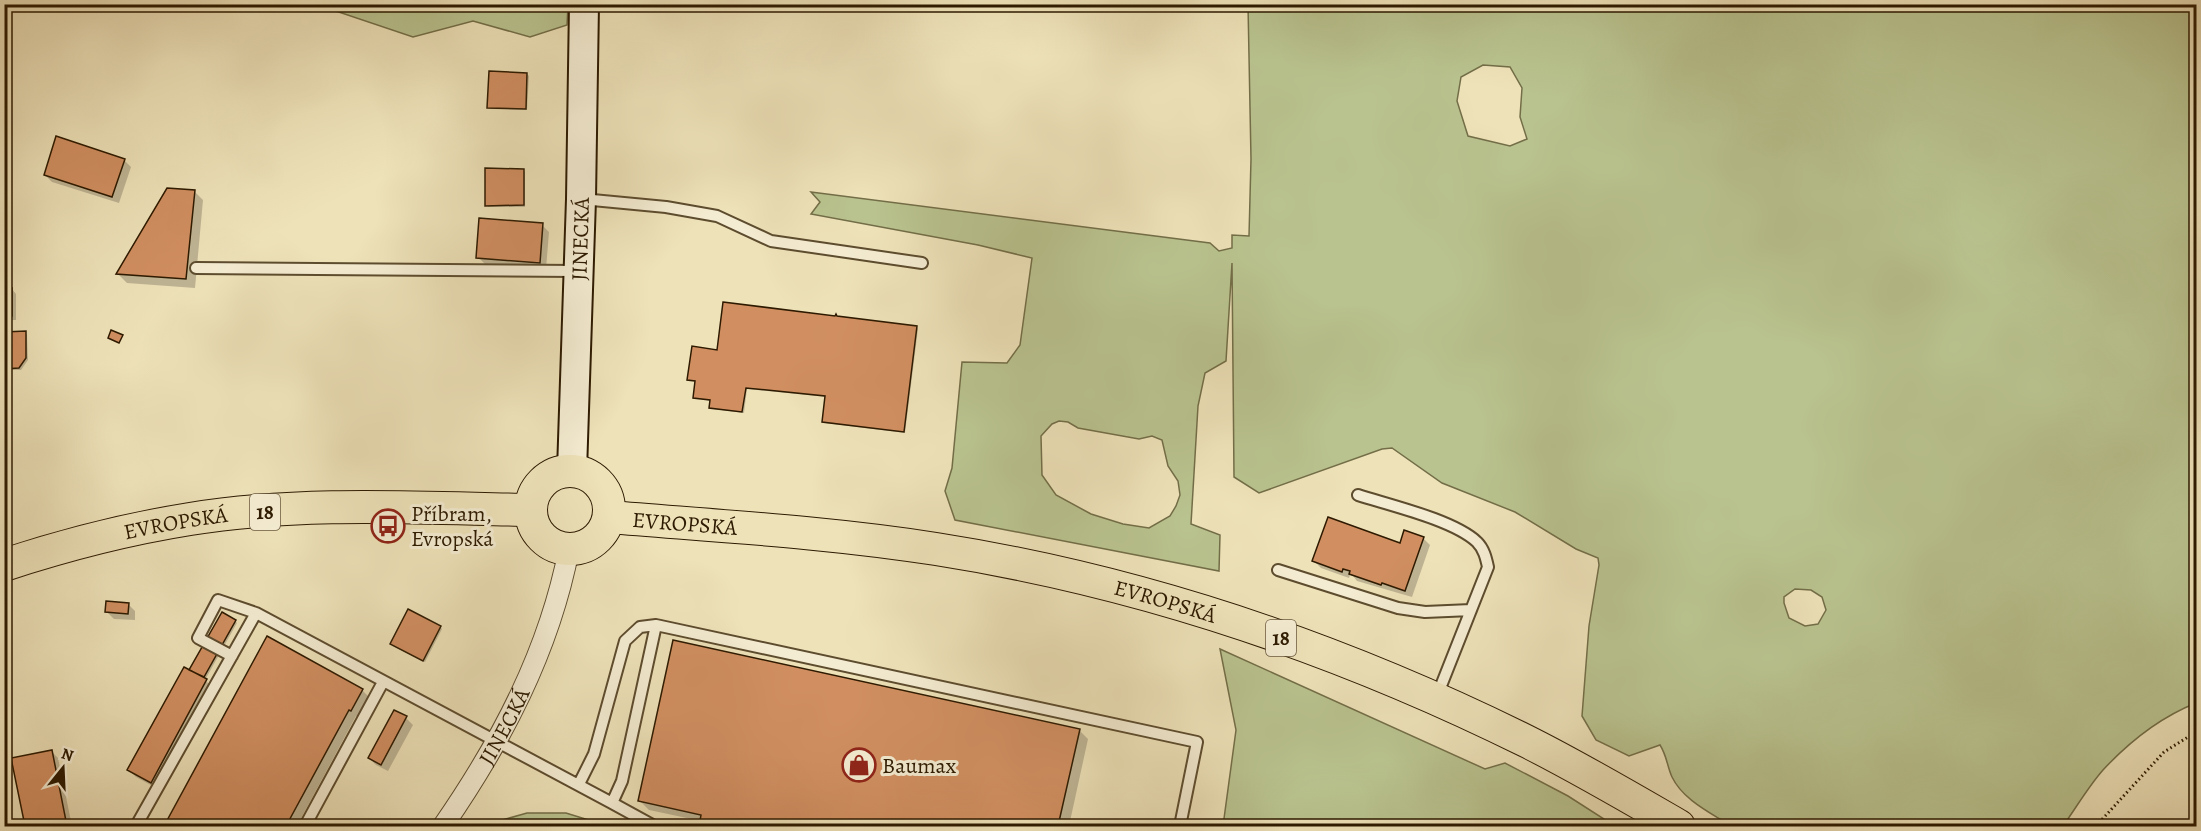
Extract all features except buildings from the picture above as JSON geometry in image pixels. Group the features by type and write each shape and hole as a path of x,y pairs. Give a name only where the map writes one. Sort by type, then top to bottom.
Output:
{"main road":[{"name":"JINECKÁ","path":"572,471 580,271 584,4"},
{"path":"568,549 560,548 545,540 534,526 531,510 532,501 540,485 555,474 572,471"},
{"name":"EVROPSKÁ","path":"568,549 587,546 595,540 606,526 609,517 607,498 603,490 590,477 572,471"},
{"name":"EVROPSKÁ","path":"4,565 87,540 221,515 310,508 531,510"},
{"name":"EVROPSKÁ","path":"609,517 852,537 937,549 1026,566 1218,615 1286,639 1436,699 1537,747 1679,826"}],"street":[{"name":"JINECKÁ","path":"442,826 464,796 524,690 553,616 568,549"}],"lane":[{"path":"581,199 666,207 717,216 771,241 922,263"},
{"path":"196,268 580,271"},
{"path":"1358,495 1446,523 1477,542 1486,555 1488,567 1436,699"},
{"path":"1278,570 1398,608 1425,612 1472,610"},
{"path":"232,656 198,638 218,600 256,613 654,826"},
{"path":"136,826 256,613"},
{"path":"579,784 594,753 625,641 640,627 656,625 1197,742 1180,826"},
{"path":"612,803 622,781 656,625"},
{"path":"305,826 383,682"}],"path":[{"path":"2096,826 2164,752 2196,732"}],"green space":[{"path":"568,4 567,25 530,37 473,21 413,37 318,5 271,7 253,11 235,5"},
{"path":"1248,5 2196,5 2196,703 2170,715 2146,731 2113,760 2087,790 2063,826 1731,826 1683,793 1672,777 1660,745 1629,756 1596,740 1582,716 1589,626 1599,565 1598,558 1576,549 1515,512 1442,483 1392,448 1382,449 1259,493 1234,477 1232,263 1226,361 1205,373 1198,406 1191,524 1220,535 1219,571 955,520 945,491 952,468 962,362 1007,363 1020,345 1032,258 978,245 811,214 820,202 811,192 1210,243 1219,251 1232,248 1232,235 1249,236 1251,159","holes":["1483,65 1510,67 1522,88 1520,117 1527,139 1510,146 1468,136 1457,101 1461,77","1059,421 1068,422 1078,428 1139,439 1152,436 1162,440 1168,466 1178,481 1180,495 1170,516 1149,528 1123,524 1091,514 1056,495 1042,475 1041,436 1052,424","1795,589 1811,590 1822,597 1826,610 1818,624 1805,626 1789,618 1784,597"]},
{"path":"1220,649 1485,769 1505,763 1568,796 1604,819 1607,826 1223,826 1236,730"},
{"path":"527,813 566,813 608,826 481,826"}],"place":[{"name":"Příbram, Evropská","path":"388,526"},
{"name":"Baumax","path":"859,765"}]}
